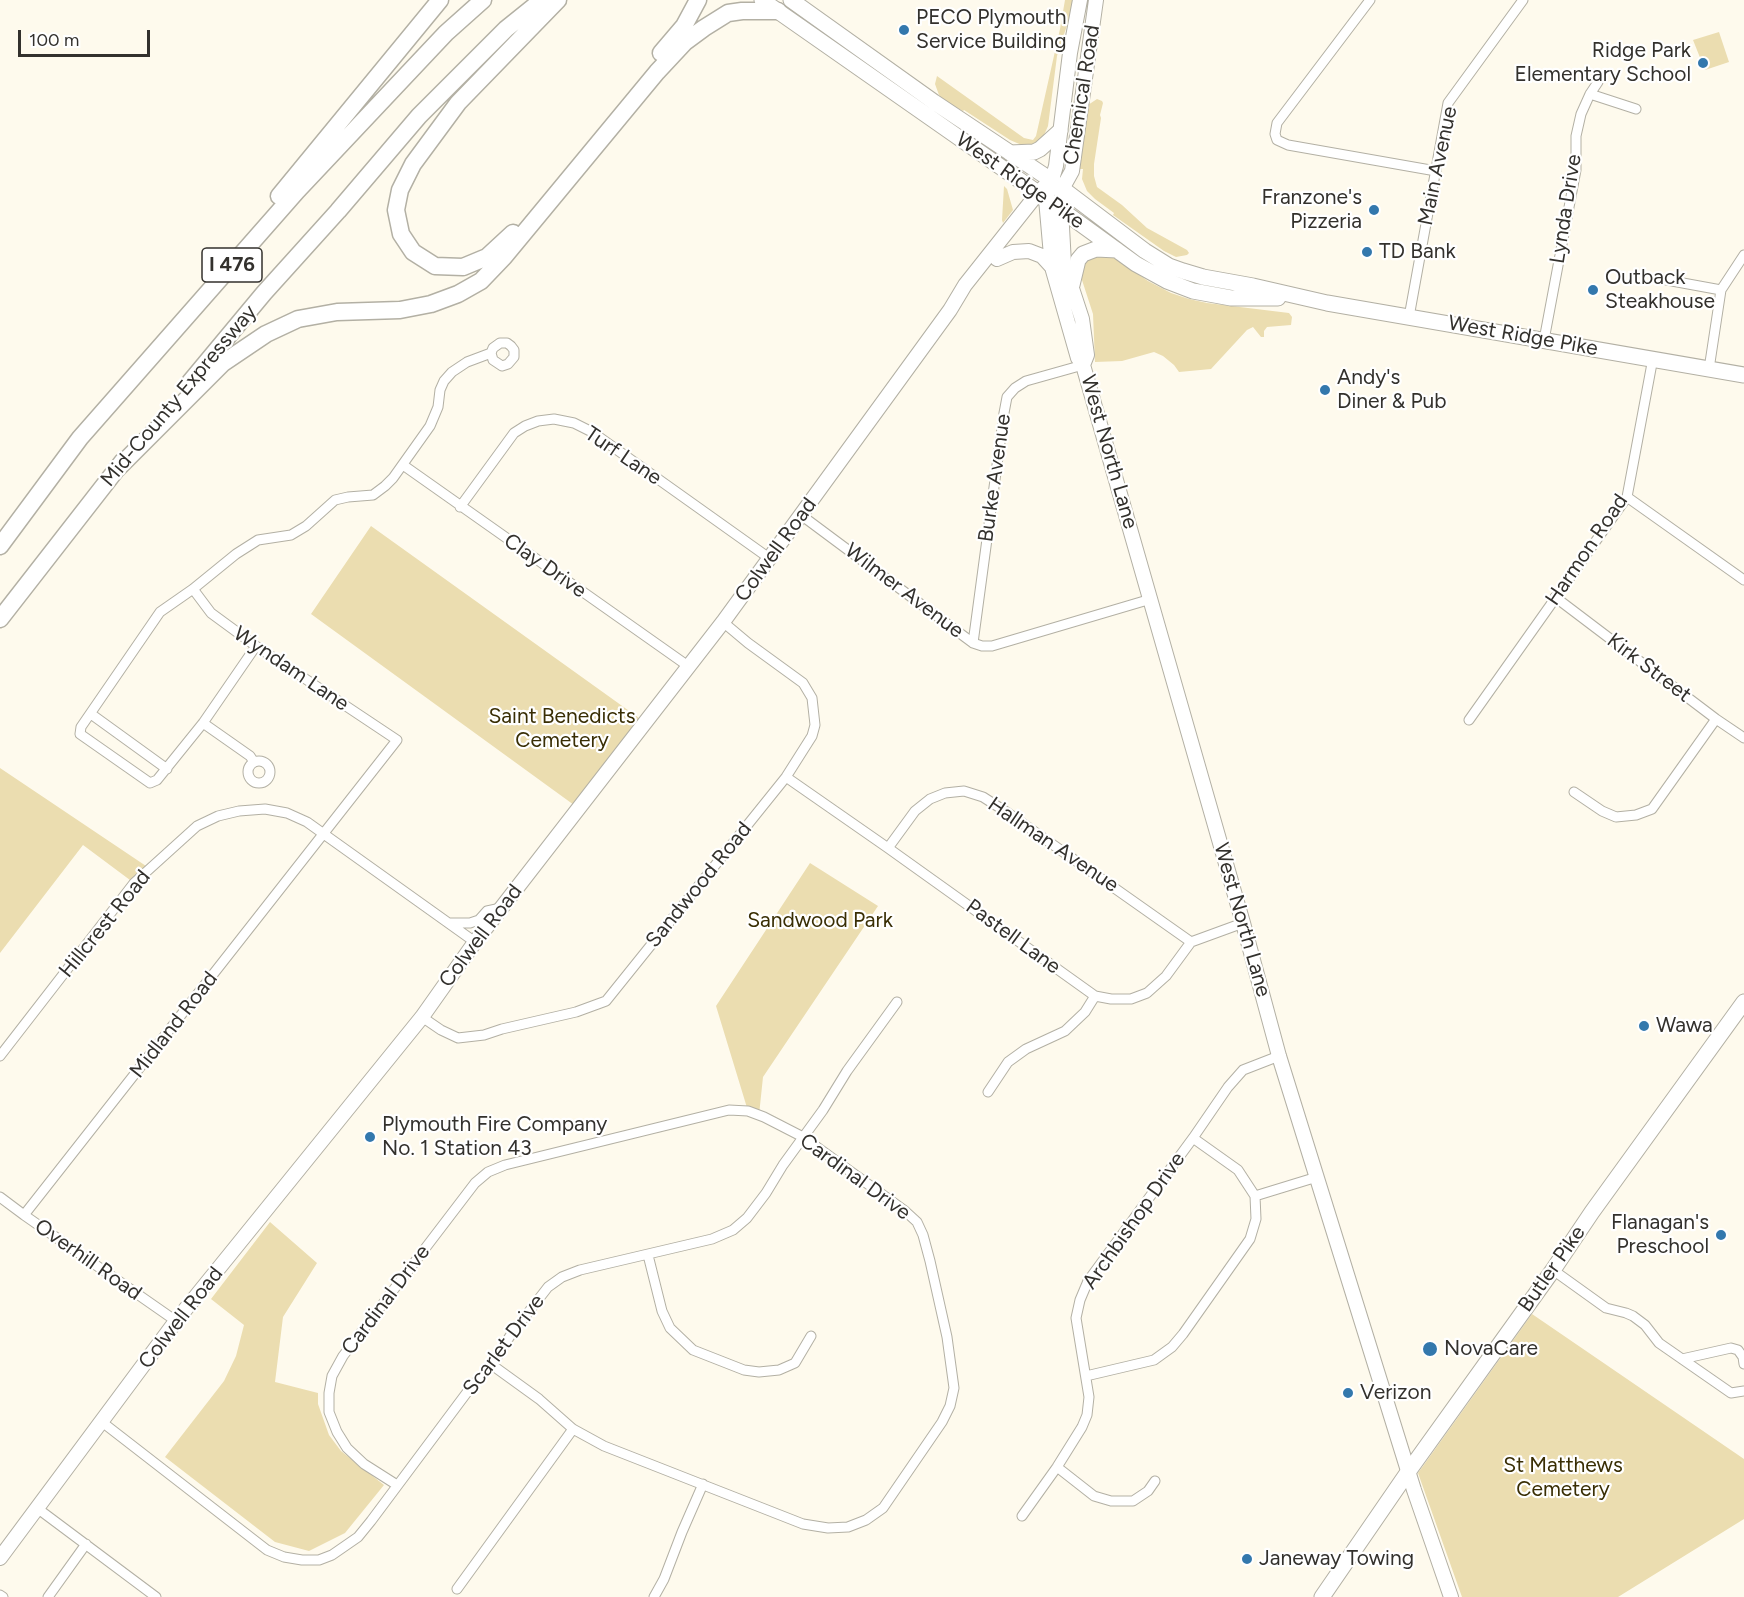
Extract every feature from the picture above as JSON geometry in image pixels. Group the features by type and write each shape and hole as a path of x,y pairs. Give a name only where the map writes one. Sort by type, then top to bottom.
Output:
{"highway":[{"path":"80,438 440,0"},
{"name":"Mid-County Expressway","path":"0,546 80,438 297,191 446,33 483,0"},
{"name":"Mid-County Expressway","path":"0,619 117,469 264,293 419,116 506,29 542,0"},
{"path":"558,0 458,103 412,164 400,190 396,210 401,234 413,252 435,266 463,267 487,257 512,234 684,26 698,0"},
{"path":"117,469 222,363 266,334 298,319 337,312 400,310 431,304 458,294 481,281 504,257 657,72 686,42 728,14 742,11 778,11"}],"main road":[{"name":"West Ridge Pike","path":"762,0 1136,264 1193,291 1231,298 1302,298"},
{"name":"West Ridge Pike","path":"791,0 928,98 1057,184 1145,251 1169,266 1203,277 1302,298 1744,375"},
{"path":"1010,153 1034,152 1060,131"},
{"path":"1072,285 1078,260 1083,254 1096,249 1117,250"},
{"name":"Butler Pike","path":"1322,1597 1592,1212 1744,1002"}],"street":[{"name":"Chemical Road","path":"1057,184 1056,166 1060,131 1070,53 1080,0"},
{"name":"Chemical Road","path":"1057,184 1072,171 1096,0"},
{"path":"1370,0 1277,123 1275,134 1277,140 1288,145 1436,171"},
{"name":"Main Avenue","path":"1409,317 1448,103 1523,0"},
{"name":"Lynda Drive","path":"1544,340 1576,170 1576,136 1581,114 1598,82"},
{"path":"1590,94 1636,109"},
{"path":"1042,196 1057,184"},
{"name":"West North Lane","path":"1057,184 1061,209 1064,264 1082,319 1087,354 1083,365"},
{"name":"West North Lane","path":"1042,196 1052,267 1151,599 1280,1056 1408,1472 1451,1597"},
{"name":"Colwell Road","path":"952,306 972,291 1042,196"},
{"name":"Colwell Road","path":"0,1558 176,1321 422,1017 475,942 723,622 965,285 1042,196"},
{"path":"997,259 1013,252 1029,251 1042,256 1052,267"},
{"path":"1709,369 1721,290 1744,255"},
{"path":"1661,279 1721,290"},
{"path":"256,646 203,723 157,780 150,783 80,734 81,727 160,612 258,540 291,535 306,526 335,500 348,496 373,495 379,491 393,478 430,426 438,407 440,390 444,381 466,362 491,353"},
{"name":"Harmon Road","path":"1469,720 1627,497 1653,358"},
{"name":"Burke Avenue","path":"973,644 1007,397 1026,381 1083,365"},
{"name":"Turf Lane","path":"460,507 514,433 538,421 554,419 574,423 592,432 769,558"},
{"name":"Clay Drive","path":"403,465 688,666"},
{"path":"1627,497 1744,580"},
{"name":"Wilmer Avenue","path":"801,515 973,644 992,646 1151,599"},
{"name":"Wyndam Lane","path":"193,589 211,613 256,646 397,740"},
{"name":"Kirk Street","path":"1555,597 1744,738"},
{"name":"Sandwood Road","path":"422,1017 458,1038 484,1035 576,1012 606,1001 786,777 812,736 814,719 812,698 803,683 723,622"},
{"path":"91,714 167,769"},
{"path":"1574,792 1602,811 1616,817 1636,815 1652,809 1716,719"},
{"path":"203,723 250,756 254,762"},
{"name":"Midland Road","path":"24,1215 397,740"},
{"name":"Pastell Lane","path":"786,777 1095,996 1131,999 1147,993 1166,976 1191,942"},
{"name":"Hallman Avenue","path":"888,848 915,811 930,799 945,793 964,791 983,797 1008,813 1191,942"},
{"name":"Hillcrest Road","path":"0,1056 134,883 197,826 218,816 239,811 265,809 287,813 307,822 475,942"},
{"path":"449,923 470,923 479,920 488,911 501,908"},
{"path":"1191,942 1243,923"},
{"path":"988,1092 1008,1062 1026,1049 1065,1031 1085,1012 1095,996"},
{"name":"Scarlet Drive","path":"102,1422 267,1550 284,1557 302,1560 319,1560 332,1555 358,1537 471,1387 492,1365 548,1287 562,1277 580,1270 712,1239 733,1230 747,1218 897,1002"},
{"name":"Archbishop Drive","path":"1022,1516 1057,1467 1082,1427 1087,1414 1089,1397 1076,1318 1088,1281 1228,1087 1244,1070 1280,1056"},
{"name":"Cardinal Drive","path":"397,1485 364,1464 347,1448 337,1432 329,1412 332,1376 350,1347 475,1183 488,1172 505,1165 729,1110 748,1111 803,1137 905,1211 916,1222 923,1236 930,1261 947,1337 954,1388 950,1406 942,1422 883,1508 866,1520 848,1527 828,1528 803,1524 604,1446 573,1429 539,1399 492,1365"},
{"path":"1086,1376 1154,1360 1172,1347 1250,1239 1256,1219 1255,1196 1238,1170 1193,1138"},
{"path":"1255,1196 1317,1177"},
{"name":"Overhill Road","path":"0,1197 176,1321"},
{"path":"648,1255 662,1311 669,1328 693,1350 744,1370 759,1372 779,1370 795,1363 811,1336"},
{"path":"1553,1270 1606,1308 1633,1316 1645,1325 1659,1343 1731,1394 1744,1391"},
{"path":"1682,1359 1731,1348 1738,1350 1743,1357 1744,1364"},
{"path":"457,1589 573,1429"},
{"path":"1057,1467 1094,1496 1111,1501 1133,1501 1148,1491 1155,1481"},
{"path":"654,1597 664,1579 702,1484"},
{"path":"36,1508 156,1597"},
{"path":"48,1597 86,1544"}],"green space":[{"path":"1065,0 1073,0 1057,56 1048,126 1041,142 1024,146 1010,140 964,110 942,100 935,84 937,76 1024,138 1033,140 1036,136"},
{"path":"1719,32 1729,62 1705,70 1693,40"},
{"path":"1097,99 1103,103 1094,164 1097,187 1122,205 1147,228 1187,250 1189,253 1187,255 1176,257 1164,251 1113,215 1114,213 1087,191 1082,179 1083,169 1079,169 1088,105"},
{"path":"1004,186 1013,210 1003,223 1002,220"},
{"path":"1093,255 1113,257 1148,281 1189,299 1289,313 1292,317 1291,325 1267,327 1264,337 1261,337 1253,327 1247,330 1211,369 1179,372 1163,356 1154,352 1122,361 1095,362 1093,314 1081,277 1082,265"},
{"name":"Saint Benedicts Cemetery","path":"371,526 639,718 574,805 311,614"},
{"path":"0,768 149,868 134,883 83,845 0,953"},
{"name":"Sandwood Park","path":"810,863 878,906 763,1077 759,1115 748,1111 716,1006"},
{"path":"270,1222 317,1263 283,1317 275,1382 318,1393 318,1404 329,1435 341,1451 384,1485 345,1533 309,1551 275,1542 165,1457 224,1381 236,1356 244,1325 211,1299"},
{"name":"St Matthews Cemetery","path":"1532,1314 1744,1459 1744,1519 1618,1597 1462,1597 1418,1473"}],"place":[{"name":"PECO Plymouth Service Building","path":"904,30"},
{"name":"Ridge Park Elementary School","path":"1703,63"},
{"name":"Franzone's Pizzeria","path":"1374,210"},
{"name":"TD Bank","path":"1367,252"},
{"name":"Outback Steakhouse","path":"1593,290"},
{"name":"Andy's Diner & Pub","path":"1325,390"},
{"name":"Wawa","path":"1644,1026"},
{"name":"Plymouth Fire Company No. 1 Station 43","path":"370,1137"},
{"name":"Flanagan's Preschool","path":"1721,1235"},
{"name":"NovaCare","path":"1430,1349"},
{"name":"Verizon","path":"1348,1393"},
{"name":"Janeway Towing","path":"1247,1559"}]}
